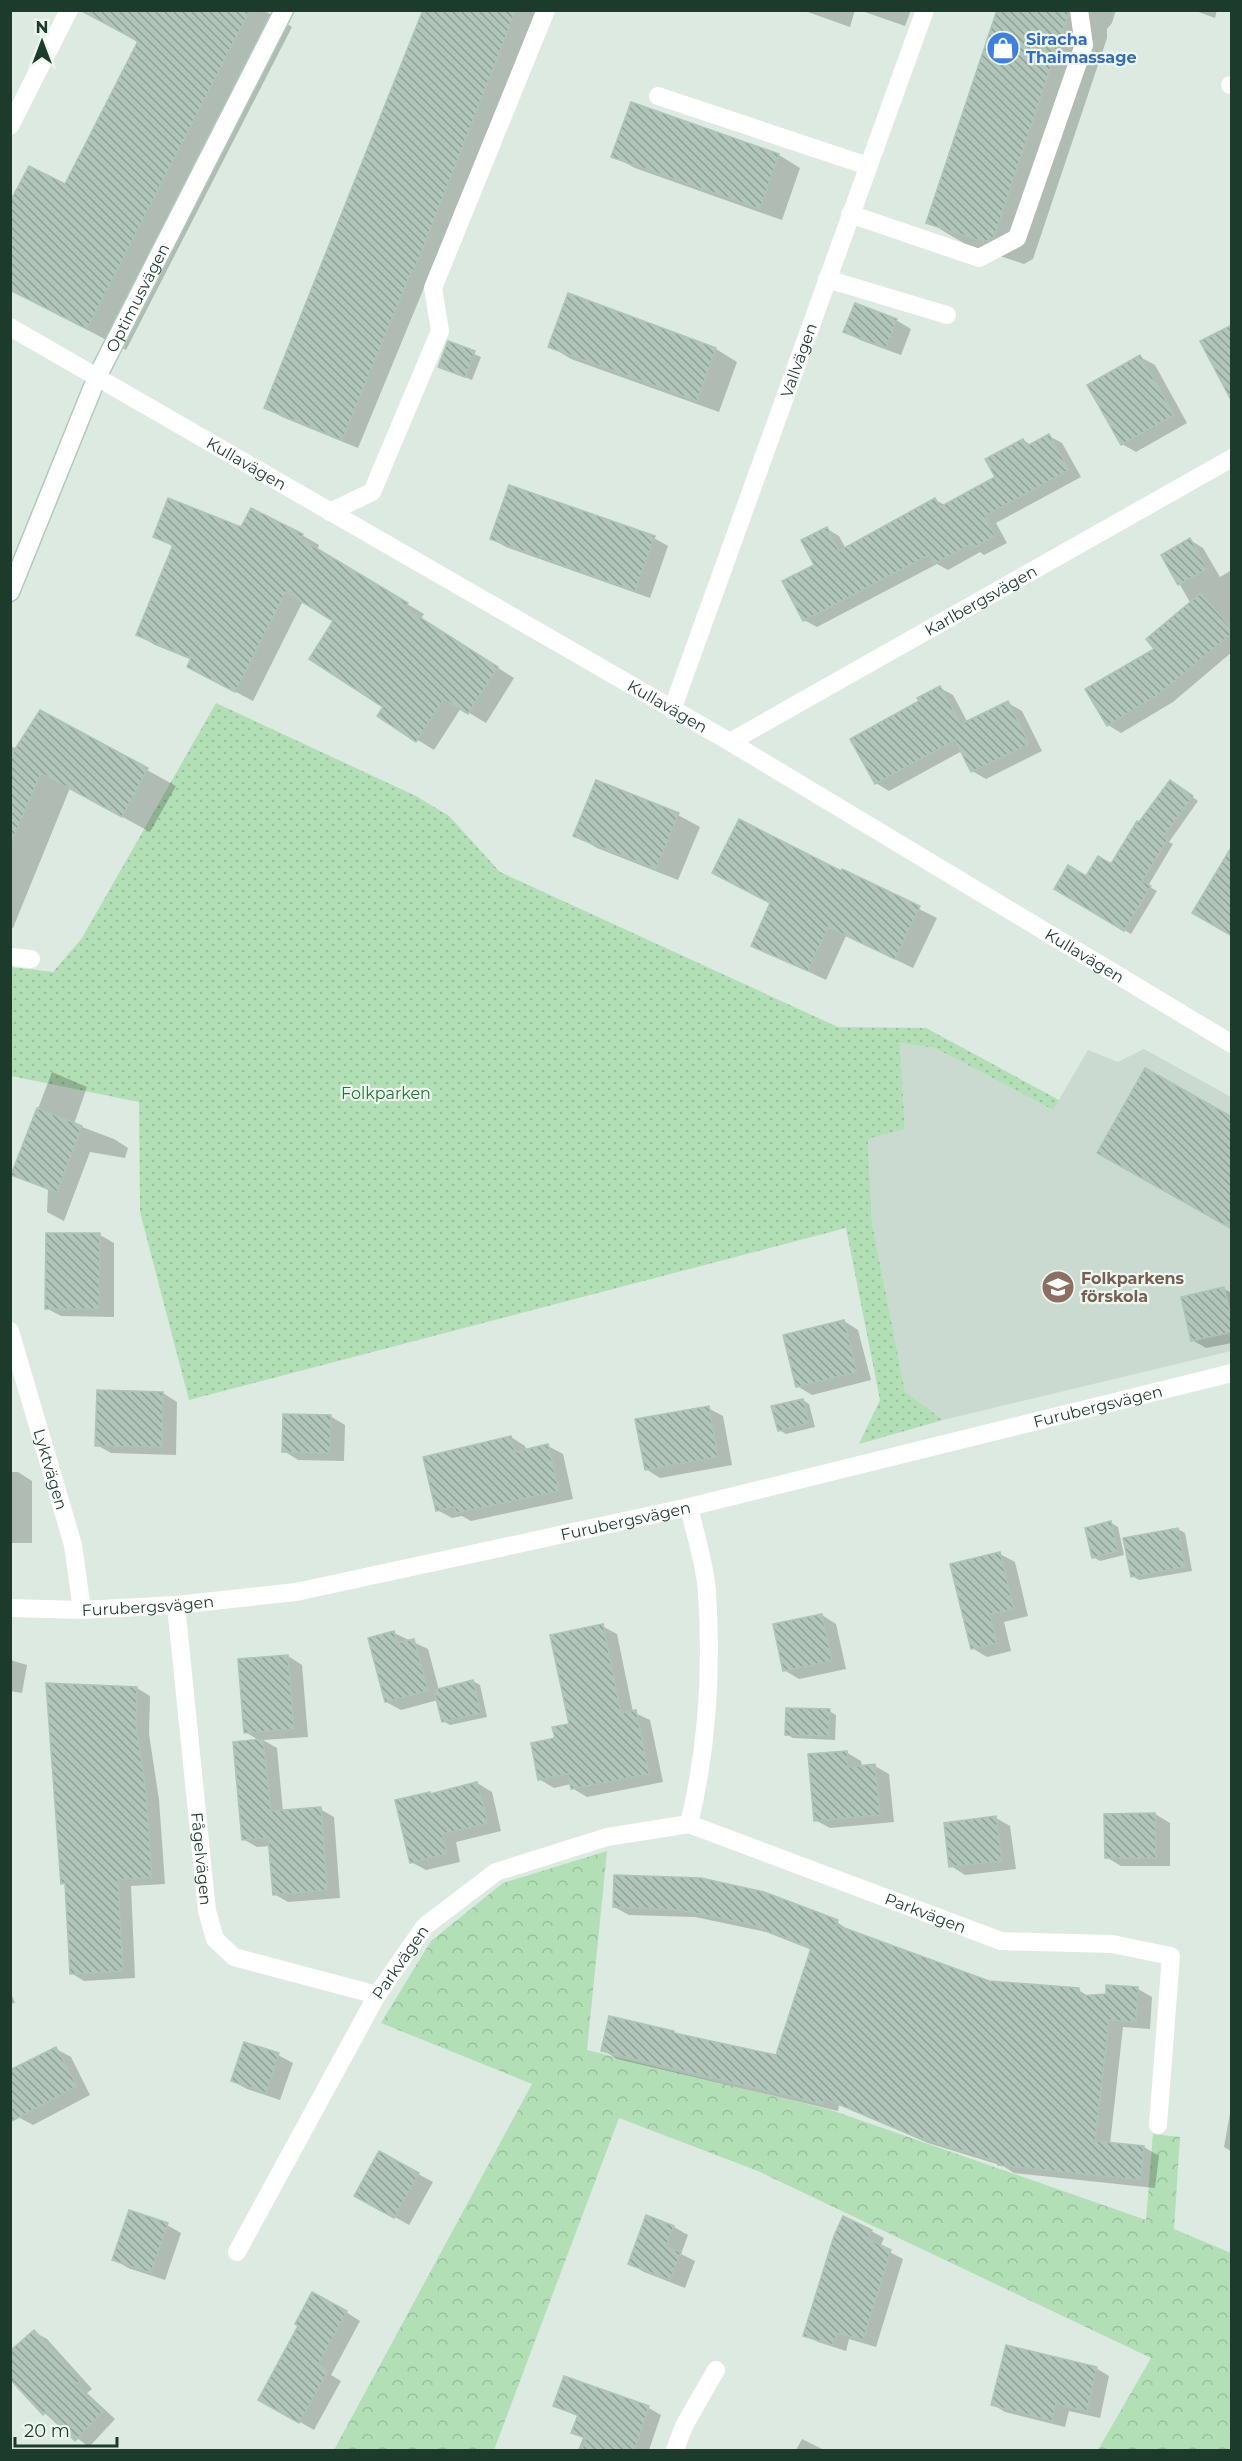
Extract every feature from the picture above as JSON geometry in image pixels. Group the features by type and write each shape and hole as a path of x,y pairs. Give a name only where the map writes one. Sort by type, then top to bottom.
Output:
{"street":[{"path":"10,126 69,10"},
{"name":"Optimusvägen","path":"10,592 97,377 284,10"},
{"path":"330,512 372,492 440,331 433,288 546,10"},
{"name":"Vallvägen","path":"672,710 925,10"},
{"path":"850,214 978,258 1017,238 1083,45 1079,10"},
{"path":"658,96 868,166"},
{"path":"827,279 947,315"},
{"name":"Kullavägen","path":"10,327 730,742 1232,1044"},
{"name":"Karlbergsvägen","path":"730,742 1232,458"},
{"path":"10,957 31,959"},
{"name":"Lyktvägen","path":"10,1331 73,1545 82,1610"},
{"name":"Furubergsvägen","path":"10,1608 82,1610 176,1605 296,1592 689,1507 1232,1373"},
{"path":"689,1507 707,1590 708,1682 698,1790 689,1824"},
{"name":"Fågelvägen","path":"176,1605 207,1911 215,1939 234,1957 377,1995"},
{"name":"Parkvägen","path":"237,2252 377,1995 425,1926 496,1872 607,1837 689,1824 1001,1941 1112,1944 1171,1956 1158,2125"},
{"path":"675,2451 684,2426 716,2370"}],"shaded area":[{"name":"Folkparkens förskola","path":"900,1043 935,1048 1053,1110 1088,1050 1118,1062 1144,1049 1231,1097 1231,1351 943,1420 905,1391 872,1223 868,1139 905,1128"}],"green space":[{"name":"Folkparken","path":"216,703 416,796 449,816 500,872 838,1027 926,1028 1059,1100 1053,1110 935,1048 900,1043 905,1129 868,1139 872,1223 905,1391 943,1420 859,1444 880,1400 846,1228 189,1400 140,1212 139,1102 11,1076 10,967 53,972 82,938"},
{"path":"607,1851 587,2050 831,2110 1146,2220 1153,2134 1180,2137 1174,2229 1231,2253 1231,2450 1098,2450 1151,2358 758,2171 619,2118 494,2450 334,2450 532,2084 381,2023 431,1941 503,1883"}],"building":[{"path":"80,10 250,10 87,329 10,290 10,202 29,166 65,184 138,41"},
{"path":"423,10 516,10 414,271 412,270 342,440 264,408"},
{"path":"997,10 1068,10 1068,15 994,237 984,242 926,223"},
{"path":"631,102 779,154 760,209 611,157"},
{"path":"568,293 716,348 697,401 548,347"},
{"path":"855,303 897,319 886,348 843,332"},
{"path":"1232,325 1232,402 1200,341"},
{"path":"448,341 475,351 465,377 438,367"},
{"path":"1140,355 1174,415 1121,445 1087,385"},
{"path":"1049,434 1069,470 985,516 995,536 971,549 969,545 934,564 929,555 803,621 782,581 814,565 801,540 827,527 839,551 935,498 940,507 995,477 985,459 1023,439 1027,446"},
{"path":"509,485 655,536 635,591 490,539"},
{"path":"168,498 241,527 251,508 303,534 301,539 408,603 405,608 498,667 468,714 444,699 416,742 377,716 383,707 309,659 333,621 286,592 235,692 187,667 191,658 136,635 173,545 153,537"},
{"path":"1190,538 1207,569 1178,585 1161,555"},
{"path":"1201,593 1232,629 1232,633 1159,694 1107,726 1085,689 1154,649 1146,639"},
{"path":"940,686 961,724 1008,701 1029,744 971,772 955,740 875,784 850,739 919,701 917,698"},
{"path":"40,710 148,768 122,817 41,773 10,846 10,757"},
{"path":"596,780 679,813 656,869 573,836"},
{"path":"1170,780 1193,796 1163,837 1168,839 1142,881 1151,886 1124,931 1054,889 1068,865 1086,876 1098,856 1111,864 1137,821 1139,822"},
{"path":"739,819 841,871 842,869 920,906 895,959 828,927 808,971 751,946 770,903 712,873"},
{"path":"1232,846 1232,936 1192,913"},
{"path":"1145,1068 1232,1117 1232,1229 1097,1153"},
{"path":"37,1108 82,1126 57,1192 11,1175"},
{"path":"46,1233 100,1233 99,1309 45,1309"},
{"path":"1224,1287 1232,1320 1232,1332 1191,1341 1181,1297"},
{"path":"844,1320 857,1372 796,1387 783,1335"},
{"path":"97,1390 163,1392 162,1447 95,1446"},
{"path":"803,1399 809,1423 778,1431 771,1406"},
{"path":"709,1406 718,1457 645,1470 635,1419"},
{"path":"283,1414 331,1415 330,1453 282,1452"},
{"path":"511,1436 515,1452 548,1444 559,1491 456,1513 454,1507 436,1511 423,1457"},
{"path":"1111,1521 1118,1551 1092,1558 1085,1528"},
{"path":"1178,1528 1185,1567 1131,1577 1123,1538"},
{"path":"1000,1552 1014,1609 990,1614 997,1643 971,1649 950,1564"},
{"path":"822,1614 832,1661 783,1671 773,1624"},
{"path":"603,1624 621,1713 636,1710 649,1774 571,1789 568,1774 538,1780 531,1743 555,1738 552,1727 569,1724 550,1635"},
{"path":"394,1631 397,1643 414,1639 428,1691 385,1702 368,1638"},
{"path":"288,1655 294,1729 244,1733 238,1659"},
{"path":"473,1680 481,1713 442,1722 434,1690"},
{"path":"46,1683 137,1687 136,1726 146,1792 152,1877 118,1880 123,1971 70,1974 65,1883 61,1884"},
{"path":"786,1708 830,1709 829,1736 785,1735"},
{"path":"263,1739 271,1811 321,1807 327,1890 273,1895 268,1838 242,1840 233,1742"},
{"path":"847,1751 848,1767 875,1764 880,1815 814,1821 808,1754"},
{"path":"477,1782 488,1823 442,1834 447,1854 410,1863 395,1800"},
{"path":"1155,1813 1156,1858 1105,1858 1104,1814"},
{"path":"996,1816 1002,1861 949,1867 944,1823"},
{"path":"614,1875 701,1878 764,1892 838,1920 836,1925 989,1981 1079,1988 1080,1996 1106,1994 1106,1985 1138,1987 1136,2022 1109,2020 1095,2141 1144,2146 1141,2180 998,2165 999,2162 912,2135 824,2098 823,2104 601,2051 609,2016 776,2055 811,1948 750,1924 679,1910 613,1907"},
{"path":"244,2042 279,2053 266,2093 231,2081"},
{"path":"56,2047 77,2086 10,2122 10,2070"},
{"path":"379,2151 419,2173 394,2218 354,2196"},
{"path":"129,2210 168,2223 151,2273 112,2260"},
{"path":"646,2215 674,2226 666,2247 681,2252 670,2280 628,2264"},
{"path":"843,2216 872,2230 868,2239 891,2250 863,2340 837,2333 833,2345 803,2336 834,2236"},
{"path":"312,2292 347,2311 318,2365 328,2371 299,2423 258,2400 298,2326 295,2324"},
{"path":"34,2330 80,2381 75,2385 103,2411 75,2441 45,2412 43,2415 10,2379 10,2351"},
{"path":"1006,2345 1097,2367 1087,2411 1056,2404 1052,2421 991,2405"},
{"path":"564,2376 649,2406 634,2451 581,2451 586,2438 571,2433 578,2415 553,2406"}],"place":[{"name":"Siracha Thaimassage","path":"1003,48"},
{"name":"Folkparkens förskola","path":"1058,1287"}]}
